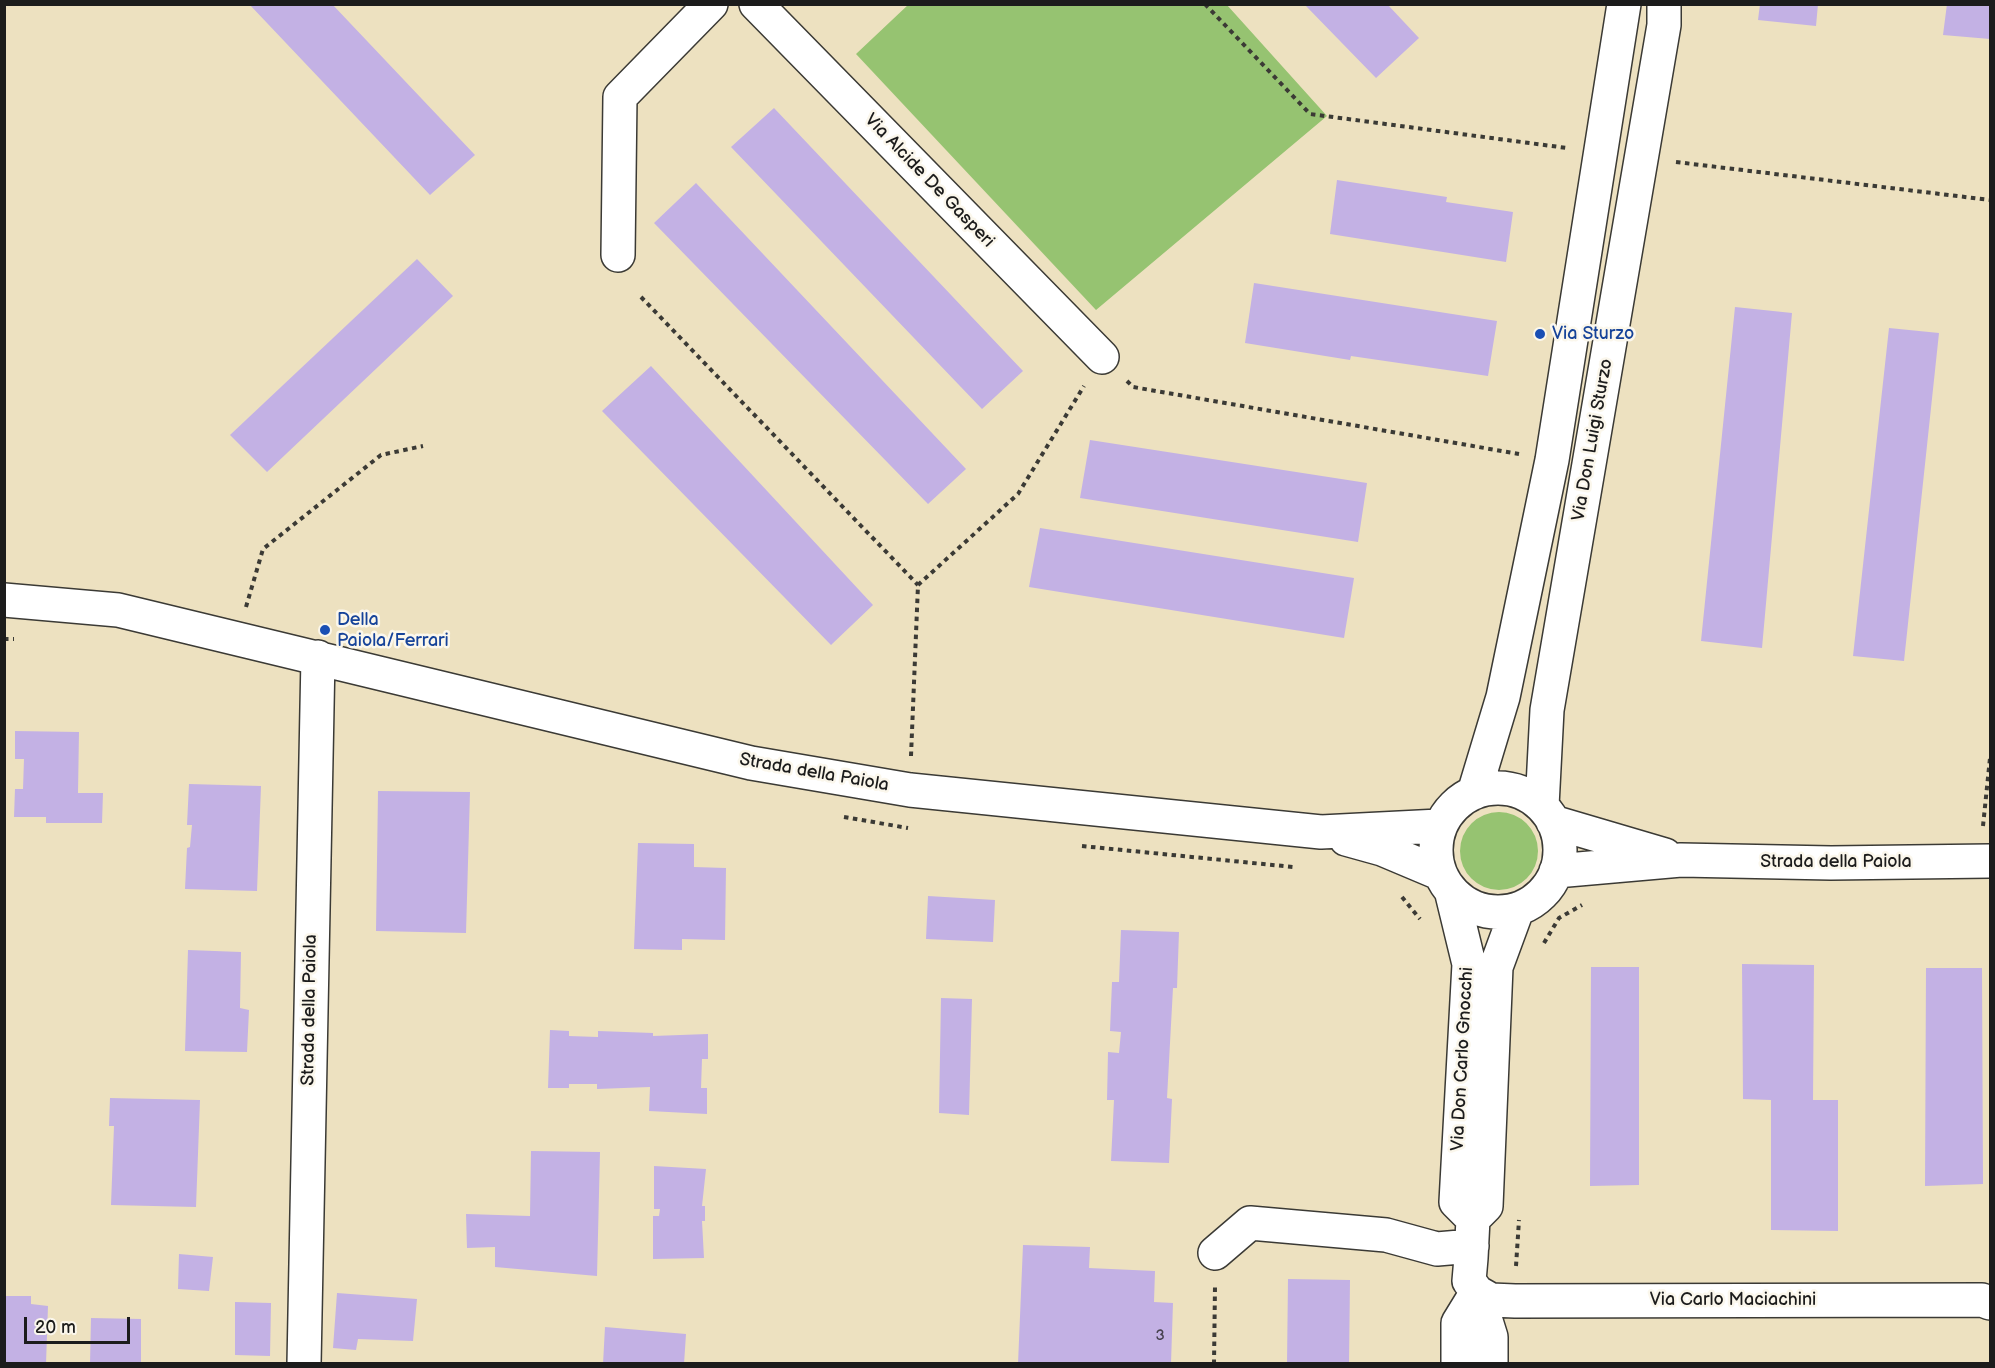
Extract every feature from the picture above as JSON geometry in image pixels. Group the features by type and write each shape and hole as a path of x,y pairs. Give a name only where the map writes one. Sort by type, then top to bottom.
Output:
{"street":[{"path":"618,255 620,97 711,4"},
{"name":"Via Alcide De Gasperi","path":"756,4 1102,357"},
{"name":"Via Don Luigi Sturzo","path":"1474,793 1503,698 1552,460 1624,4"},
{"name":"Via Don Luigi Sturzo","path":"1548,814 1547,710 1662,36 1664,4"},
{"name":"Strada della Paiola","path":"4,600 118,610 751,763 910,790 1321,832 1439,826"},
{"name":"Strada della Paiola","path":"304,1364 318,657"},
{"path":"1496,787 1521,793 1548,814 1560,838 1556,871 1548,888 1534,901 1517,910 1495,913 1475,909 1445,884 1434,849 1439,826 1453,806 1474,793 1496,787"},
{"name":"Strada della Paiola","path":"1548,814 1681,860"},
{"name":"Strada della Paiola","path":"1321,832 1382,849 1445,884"},
{"name":"Strada della Paiola","path":"1556,871 1681,860 1831,863 1990,861"},
{"name":"Via Don Carlo Gnocchi","path":"1445,884 1469,964 1456,1202 1472,1233"},
{"name":"Via Don Carlo Gnocchi","path":"1491,1364 1491,1337 1477,1292 1470,1281 1472,1233 1486,1206 1496,967 1517,910"},
{"path":"1215,1253 1250,1223 1386,1235 1437,1249 1472,1233"},
{"path":"1458,1364 1458,1323 1477,1292"},
{"name":"Via Carlo Maciachini","path":"1477,1292 1491,1300 1515,1301 1982,1300 1990,1303"}],"path":[{"path":"641,297 918,585"},
{"path":"910,790 918,585 1018,494 1102,357 1134,387 1552,460"},
{"path":"237,637 263,549 381,455 423,446"},
{"path":"1541,949 1559,918 1592,900"},
{"path":"1515,1301 1519,1219"},
{"path":"1214,1364 1215,1253"}],"green space":[{"path":"909,4 1227,5 1327,116 1096,310 856,54"},
{"path":"1499,812 1514,815 1531,829 1538,851 1535,866 1521,883 1499,890 1484,887 1467,873 1460,851 1463,836 1477,819"}],"building":[{"path":"249,4 332,4 475,155 430,195"},
{"path":"1760,4 1818,4 1816,26 1758,20"},
{"path":"1947,4 1990,4 1990,39 1943,35"},
{"path":"1305,5 1388,5 1419,38 1376,78"},
{"path":"774,108 1023,371 982,409 731,147"},
{"path":"1337,180 1447,197 1446,202 1513,212 1506,262 1330,234"},
{"path":"696,183 966,469 928,504 654,223"},
{"path":"417,259 453,296 267,472 230,435"},
{"path":"1254,283 1497,321 1488,376 1351,356 1350,360 1245,343"},
{"path":"1735,307 1792,313 1762,648 1701,641"},
{"path":"1889,328 1939,333 1904,661 1853,656"},
{"path":"651,366 873,605 831,645 602,411"},
{"path":"1090,440 1367,483 1358,542 1080,498"},
{"path":"1040,528 1354,578 1344,638 1029,587"},
{"path":"15,731 79,732 78,793 103,793 102,823 46,823 46,817 14,817 15,789 23,789 24,759 15,759"},
{"path":"189,784 261,786 257,891 185,889 187,848 190,847 192,825 187,825"},
{"path":"378,791 470,792 466,933 376,931"},
{"path":"638,843 694,844 694,867 726,868 725,940 682,939 682,950 634,949"},
{"path":"928,896 995,900 993,942 926,939"},
{"path":"1121,930 1179,932 1177,988 1173,988 1167,1098 1172,1099 1169,1163 1111,1161 1114,1100 1107,1100 1108,1052 1119,1053 1121,1032 1110,1031 1112,982 1119,982"},
{"path":"188,950 241,952 240,1008 249,1010 247,1052 185,1051"},
{"path":"1742,964 1814,965 1813,1100 1838,1100 1838,1231 1771,1230 1771,1100 1743,1099"},
{"path":"1591,967 1639,967 1639,1185 1590,1186"},
{"path":"1926,968 1982,968 1983,1184 1925,1186"},
{"path":"941,998 972,999 969,1115 939,1113"},
{"path":"550,1030 569,1031 569,1036 598,1037 598,1031 653,1033 653,1036 708,1034 708,1059 702,1059 701,1088 707,1088 707,1114 649,1111 650,1087 597,1089 597,1084 569,1084 569,1088 548,1088"},
{"path":"110,1098 200,1100 196,1207 111,1205 114,1126 109,1126"},
{"path":"531,1151 600,1152 597,1276 495,1267 495,1247 467,1248 466,1214 530,1216"},
{"path":"654,1166 706,1169 702,1206 705,1206 705,1221 702,1221 704,1258 653,1259 653,1216 659,1216 660,1209 654,1209"},
{"path":"1023,1245 1090,1247 1089,1268 1155,1271 1154,1302 1173,1303 1171,1363 1018,1364"},
{"path":"179,1254 213,1257 209,1291 178,1289"},
{"path":"1288,1279 1350,1280 1349,1364 1287,1364"},
{"path":"337,1293 417,1299 413,1341 358,1339 356,1350 333,1348"},
{"path":"4,1296 31,1296 31,1304 48,1306 46,1364 4,1364"},
{"path":"235,1302 271,1303 270,1356 235,1355"},
{"path":"91,1318 141,1319 141,1364 90,1364"},
{"path":"605,1327 686,1334 684,1364 603,1364"}],"place":[{"name":"Via Sturzo","path":"1540,334"},
{"name":"Della Paiola/Ferrari","path":"325,630"}]}
